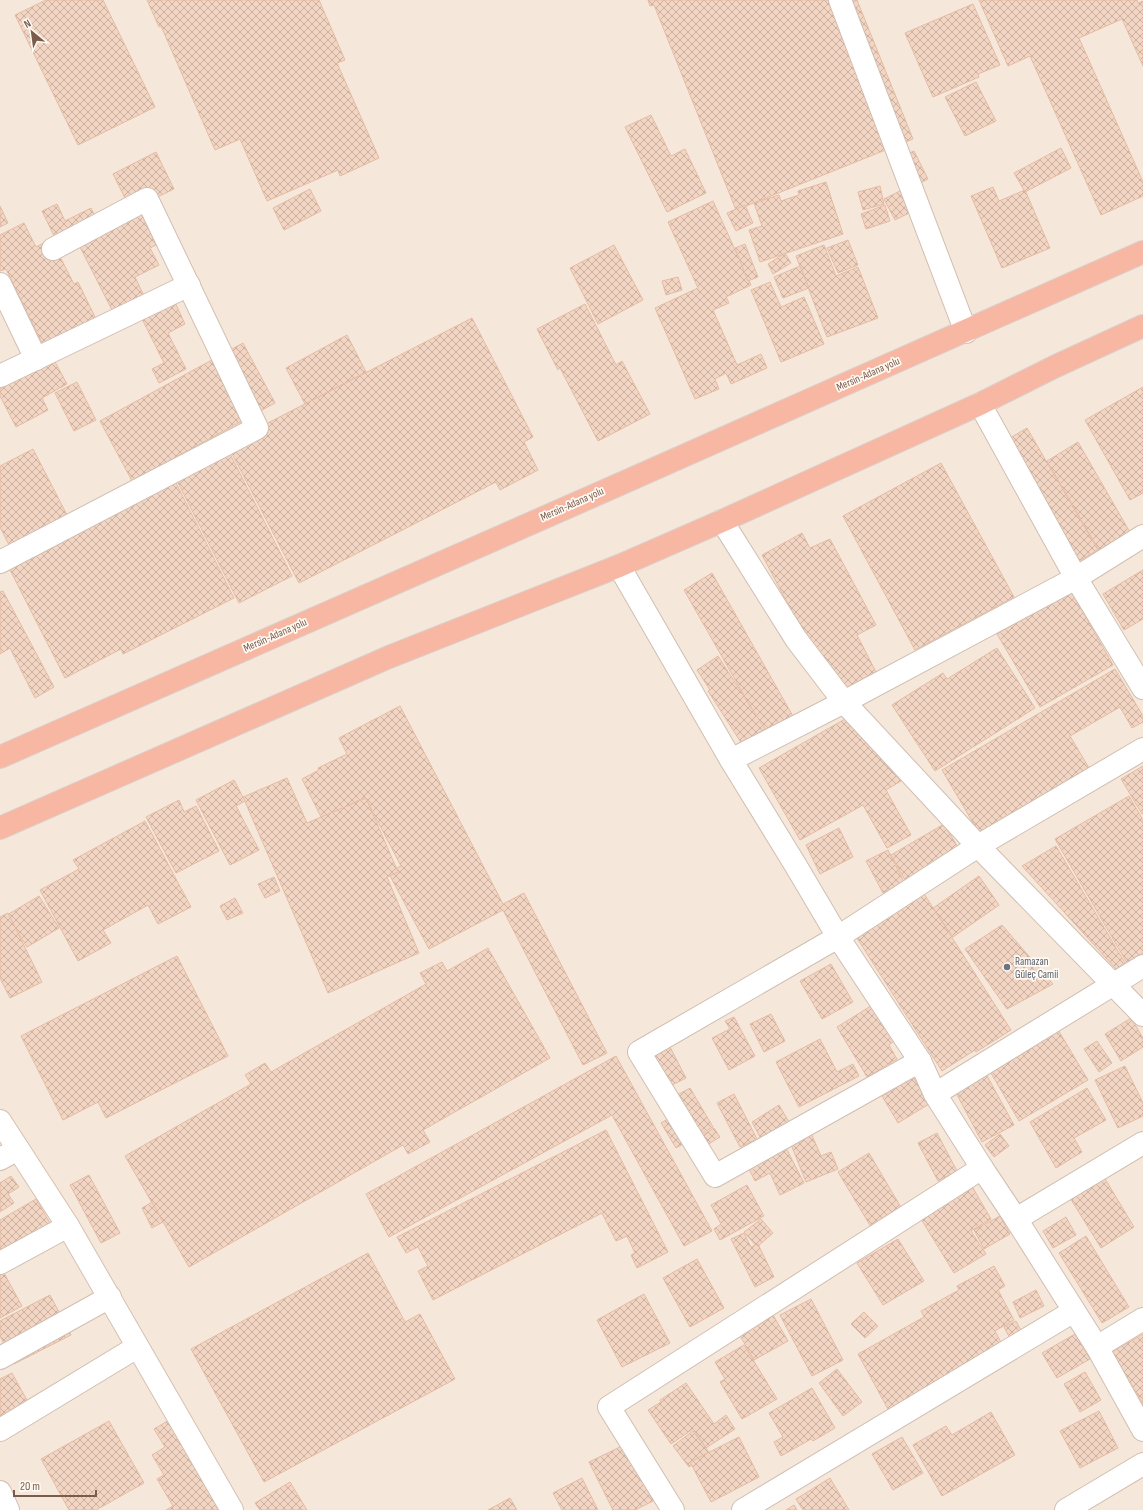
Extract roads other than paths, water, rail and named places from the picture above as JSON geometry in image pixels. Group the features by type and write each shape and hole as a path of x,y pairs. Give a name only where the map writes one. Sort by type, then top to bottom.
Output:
{"highway":[{"name":"Mersin-Adana yolu","path":"0,757 359,597 966,332 1143,252"},
{"path":"0,828 389,657 619,566 722,521 980,404 1056,366 1143,326"}],"street":[{"path":"840,0 966,332"},
{"path":"0,562 257,428 147,199 53,248"},
{"path":"0,284 36,359"},
{"path":"0,376 189,285"},
{"path":"980,404 1076,578 1143,688"},
{"path":"722,521 796,639 844,702 978,846 1143,1015"},
{"path":"731,760 844,702 1076,578 1143,536"},
{"path":"619,566 731,760 838,937 920,1060 935,1094 1097,1347 1143,1430"},
{"path":"920,1060 715,1176 639,1052 838,937 978,846 1143,749"},
{"path":"935,1094 1143,966"},
{"path":"0,1121 9,1154 68,1226 232,1510"},
{"path":"1016,1219 1143,1143"},
{"path":"673,1510 609,1407 982,1168"},
{"path":"0,1263 68,1226"},
{"path":"0,1358 110,1297"},
{"path":"743,1510 1074,1311"},
{"path":"1097,1347 1143,1319"},
{"path":"0,1430 137,1347"},
{"path":"1066,1510 1143,1464"},
{"path":"0,1492 8,1510"}],"place":[{"name":"Ramazan Güleç Camii","path":"1007,967"}]}
